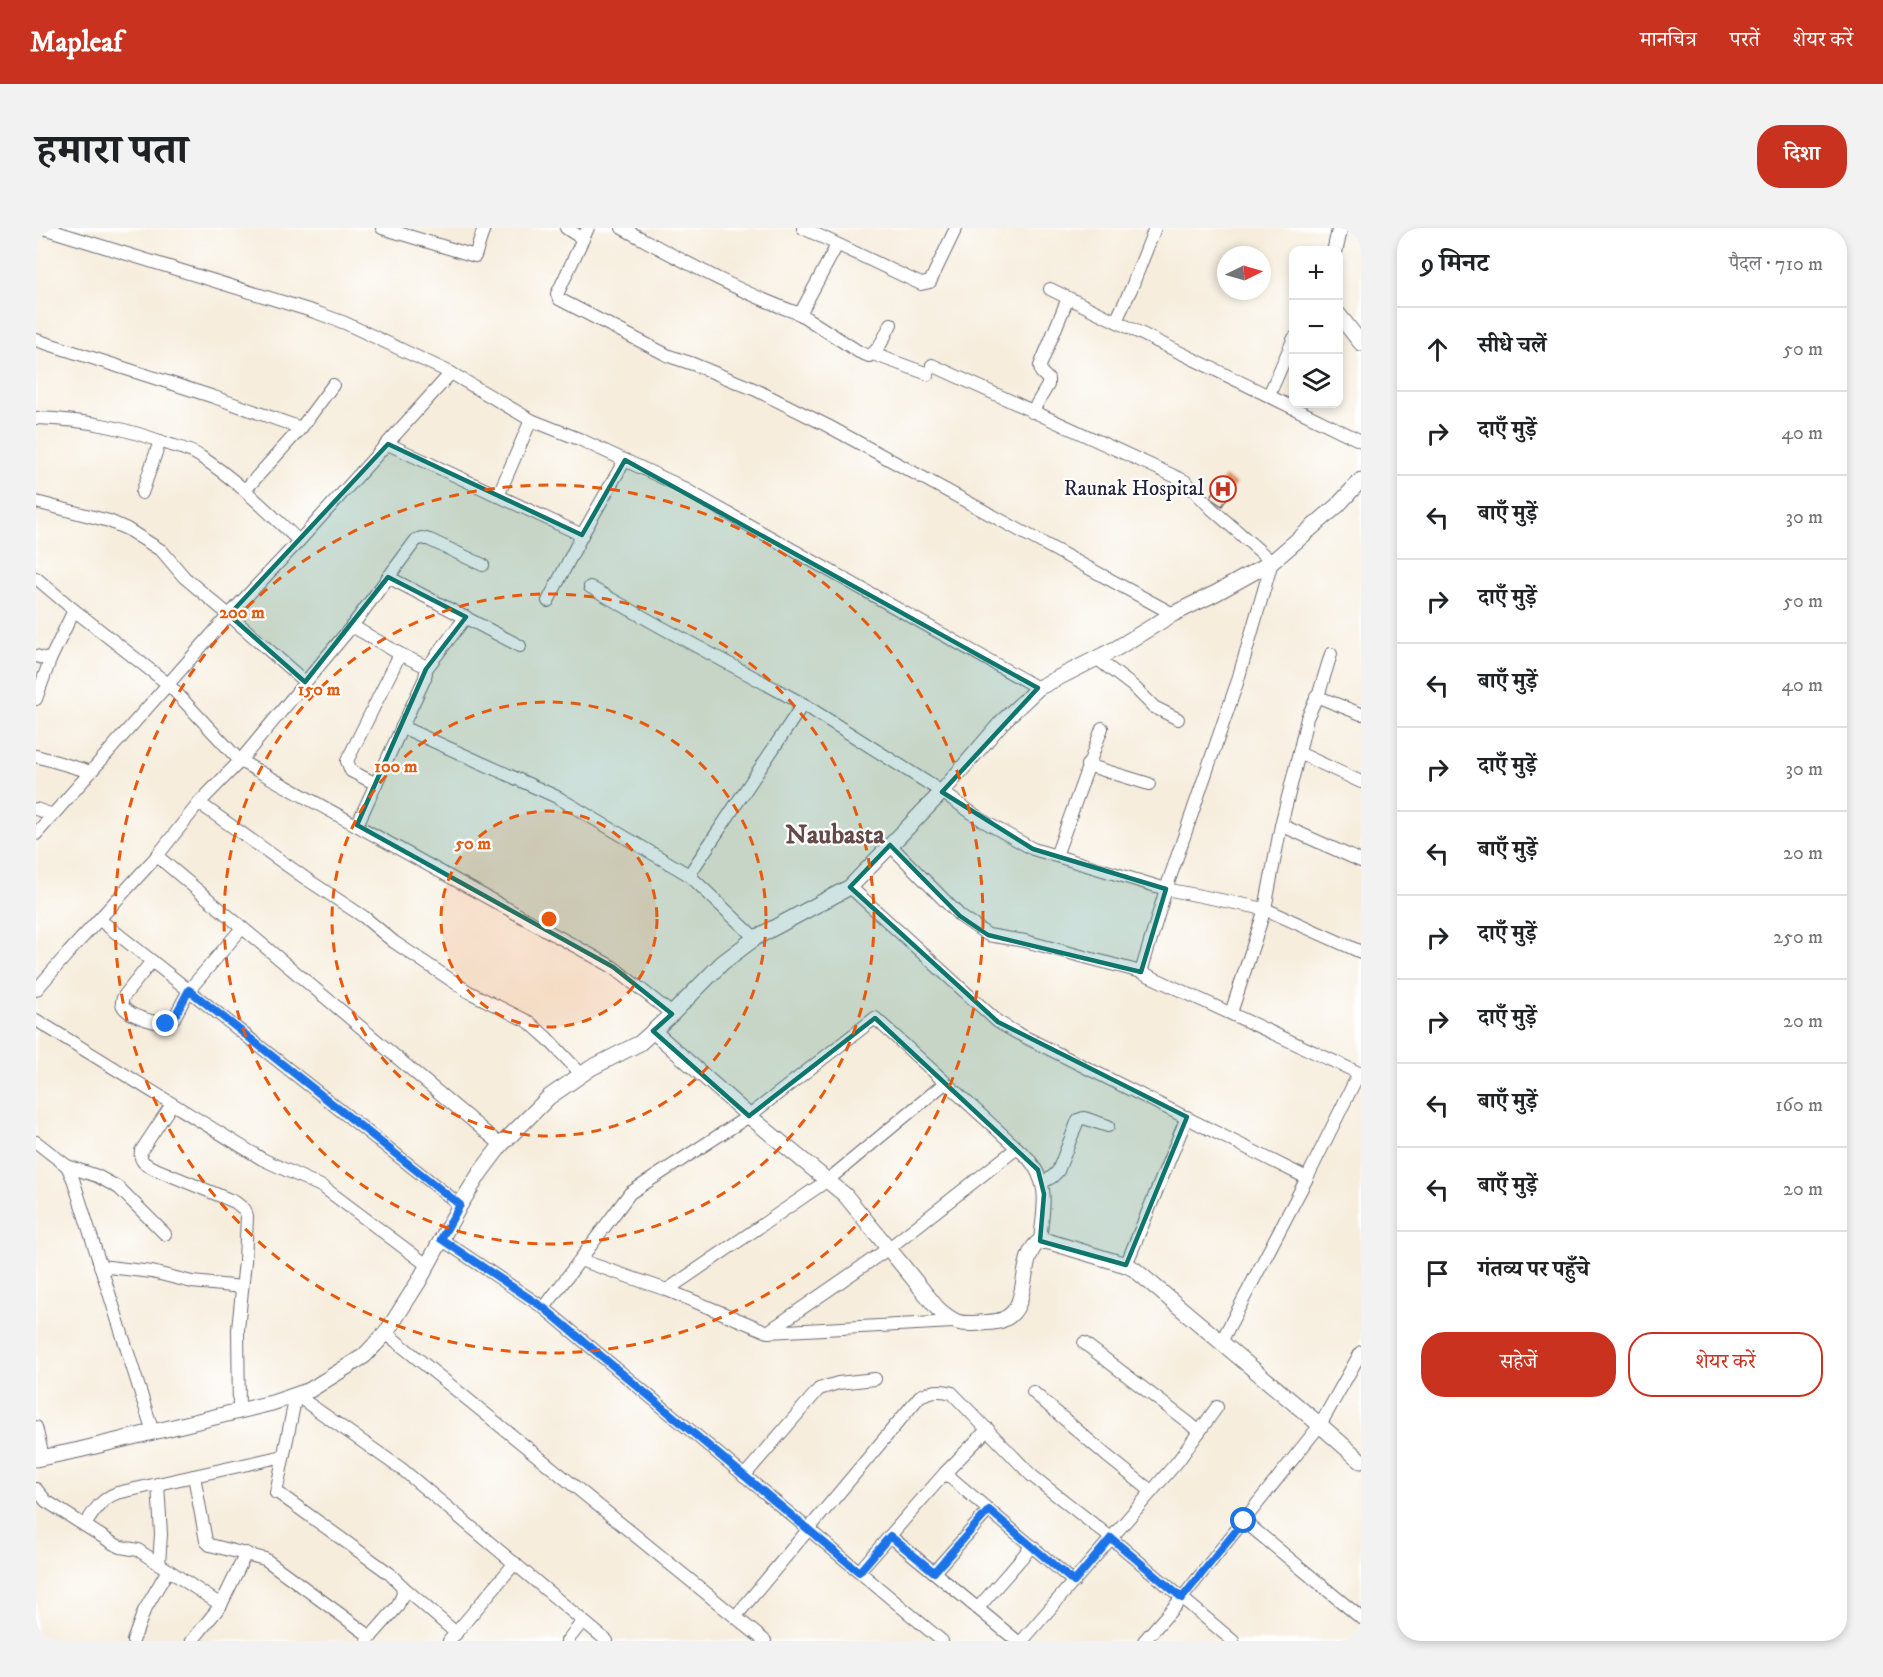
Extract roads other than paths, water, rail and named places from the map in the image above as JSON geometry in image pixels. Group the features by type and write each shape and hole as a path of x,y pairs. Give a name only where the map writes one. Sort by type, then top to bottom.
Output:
{"street":[{"path":"46,228 345,323 452,373 531,420 579,439 674,483 1038,688"},
{"path":"382,228 475,256 484,228"},
{"path":"566,228 586,233 558,294 559,299 669,356 756,390 828,426 1173,614"},
{"path":"622,228 706,274 800,314 859,352 930,370 1032,412 1185,482 1272,562"},
{"path":"803,228 915,282 927,284 956,228"},
{"path":"1116,321 1155,228"},
{"path":"1336,246 1340,228"},
{"path":"800,314 837,245"},
{"path":"1050,289 1361,441"},
{"path":"1032,412 1048,385 1048,379 1041,372 1040,366 1068,298"},
{"path":"1343,320 1361,343"},
{"path":"873,354 891,324"},
{"path":"36,340 214,397 301,428"},
{"path":"1269,395 1289,348"},
{"path":"36,834 230,615 452,373"},
{"path":"245,490 301,428 333,385"},
{"path":"36,418 68,419 104,424 199,455 245,490 300,541"},
{"path":"498,496 531,420"},
{"path":"142,493 160,441"},
{"path":"388,444 582,535"},
{"path":"548,601 625,460"},
{"path":"36,1427 40,1458 239,1411 296,1395 310,1390 364,1356 386,1333 460,1205 501,1145 549,1097 582,1075 640,1043 722,963 755,938 850,887 942,792 1002,722 1038,688 1272,562 1338,505 1361,480"},
{"path":"36,502 109,521 127,529 162,551 184,577 305,682"},
{"path":"36,990 158,856 199,803 240,760 352,626 416,540 419,538 430,540 483,565"},
{"path":"1141,972 1166,889 1237,683 1272,562"},
{"path":"388,577 520,646"},
{"path":"36,578 168,684 240,760 613,967 672,1014"},
{"path":"590,586 671,633 803,704 985,822 1033,849 1166,889 1265,909 1361,952"},
{"path":"36,699 50,660 74,610"},
{"path":"357,825 425,678 426,669 466,617"},
{"path":"352,626 400,654 420,662 426,669"},
{"path":"376,784 351,771 347,761 400,654"},
{"path":"1231,1013 1265,909 1281,825 1307,718 1320,690 1331,654"},
{"path":"36,656 50,660"},
{"path":"1096,658 1134,687 1154,707 1178,719"},
{"path":"1316,696 1361,714"},
{"path":"689,875 803,704"},
{"path":"402,727 557,797 689,875 755,938"},
{"path":"1056,856 1102,728"},
{"path":"1299,753 1361,782"},
{"path":"36,756 92,772"},
{"path":"1088,765 1149,784"},
{"path":"199,803 363,917 394,942 470,992 529,1022 582,1075"},
{"path":"36,809 54,815"},
{"path":"1281,825 1361,861"},
{"path":"890,845 960,916 988,935 1025,941 1141,972 1360,1074 1221,1342"},
{"path":"158,856 501,1145"},
{"path":"850,887 998,1022 1307,1178"},
{"path":"100,920 460,1205"},
{"path":"152,961 122,1000 122,1005 128,1012 166,1024 174,1018 189,990 242,928"},
{"path":"544,1308 630,1193 749,1116 875,1018 1038,1170 1043,1182 1044,1194 1040,1241"},
{"path":"36,1020 262,1159 323,1187 427,1265"},
{"path":"653,1031 749,1116 845,1195 938,1309 953,1322"},
{"path":"667,1290 828,1180 945,1083"},
{"path":"172,1104 141,1151 141,1159 153,1168 235,1202 245,1210 247,1216 248,1229 238,1329 239,1411"},
{"path":"1043,1182 1058,1171 1078,1120 1084,1118 1108,1126"},
{"path":"1126,1266 1187,1118"},
{"path":"36,1142 67,1166 97,1176 119,1188 165,1234"},
{"path":"768,1332 889,1248 1017,1148"},
{"path":"67,1166 153,1432"},
{"path":"441,1239 544,1308 942,1641"},
{"path":"580,1260 667,1290 768,1332 1000,1321 1011,1314 1019,1300 1031,1248 1040,1241 1050,1242 1134,1269 1361,1461"},
{"path":"100,1266 152,1272 192,1282 242,1287"},
{"path":"386,1333 765,1641"},
{"path":"1084,1343 1199,1432"},
{"path":"1144,1641 1182,1598 1320,1425 1361,1352"},
{"path":"744,1476 819,1389 838,1383 875,1379"},
{"path":"736,1616 920,1396 943,1390 952,1393 1031,1475 1111,1538 1233,1641"},
{"path":"1033,1392 1151,1491"},
{"path":"296,1395 279,1494 389,1573 454,1636 515,1563"},
{"path":"296,1395 404,1470 607,1641"},
{"path":"1022,1641 1178,1461 1217,1407"},
{"path":"859,1572 945,1473 988,1429"},
{"path":"84,1525 100,1503 110,1495 279,1457"},
{"path":"945,1473 1074,1582"},
{"path":"194,1476 206,1541 210,1545 246,1553 274,1564 369,1639 397,1607 404,1594 402,1586"},
{"path":"133,1641 163,1567 158,1484"},
{"path":"36,1489 46,1501 114,1544 138,1550 221,1605"},
{"path":"934,1572 989,1510"},
{"path":"1244,1521 1361,1618"},
{"path":"890,1536 1017,1641"},
{"path":"978,1608 1032,1546"},
{"path":"192,1641 221,1605 246,1553"},
{"path":"567,1641 583,1621"}],"place":[{"name":"Raunak Hospital","path":"1223,489"}],"district":[{"name":"Naubasta","path":"835,835"}]}
